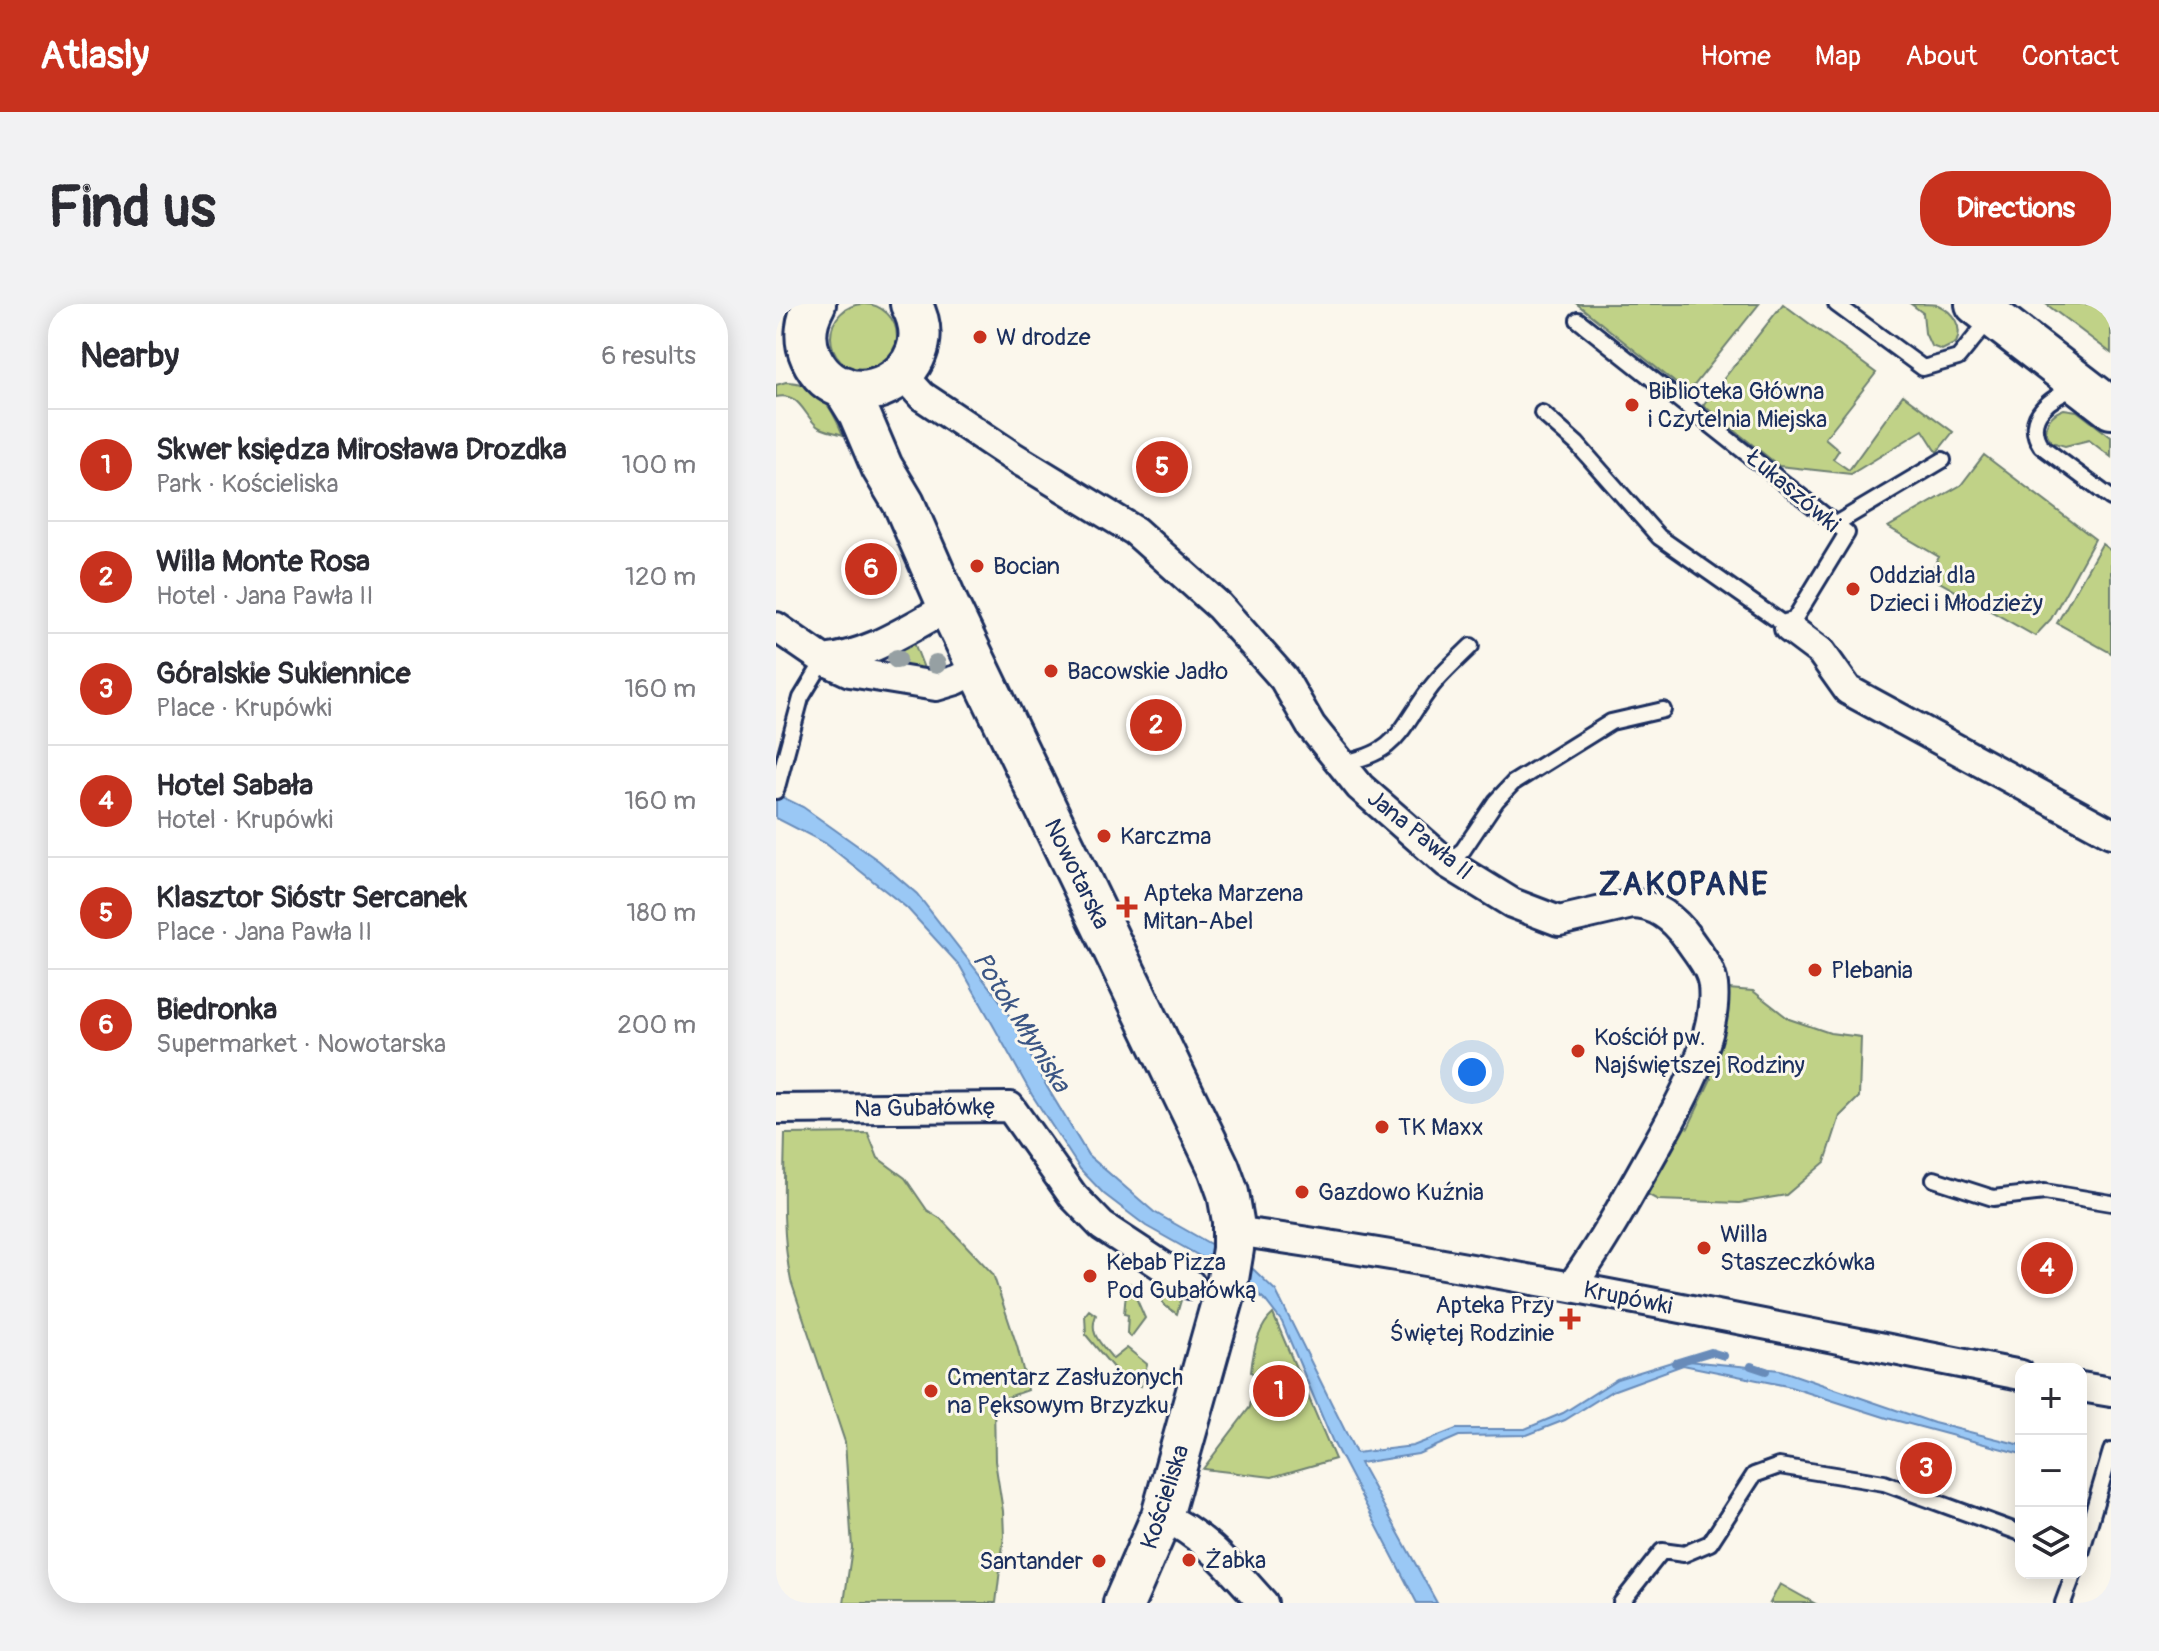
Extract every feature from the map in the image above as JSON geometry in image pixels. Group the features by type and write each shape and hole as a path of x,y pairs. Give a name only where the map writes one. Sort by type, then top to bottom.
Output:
{"main road":[{"path":"776,327 814,306"},
{"path":"793,359 807,331 814,306"},
{"name":"Nowotarska","path":"904,504 893,409 895,390 917,350 916,308"},
{"path":"1984,310 2096,397"},
{"name":"Nowotarska","path":"793,359 843,387 859,413 882,467 904,504 978,669 1219,1168 1230,1200 1221,1262"},
{"path":"843,387 857,391 872,390 901,376"},
{"name":"Kościeliska","path":"1124,1603 1162,1516 1221,1262"}],"street":[{"name":"Jana Pawła II","path":"901,376 922,396 1147,541 1219,606 1284,679 1311,726 1360,787 1447,863 1512,903 1559,921 1632,904 1645,904 1662,912 1681,928 1708,968 1713,985 1708,1027 1688,1088 1610,1228 1571,1287"},
{"path":"824,660 851,657 883,645 949,607"},
{"path":"776,627 824,660 850,672 936,686 978,669"},
{"path":"1789,628 1821,652 1848,690 2111,833"},
{"name":"Na Gubałówkę","path":"776,1109 1010,1107 1073,1196 1102,1226 1221,1262"},
{"name":"Krupówki","path":"1221,1262 1336,1246 1571,1287 2015,1374"},
{"path":"2087,1388 2111,1392"},
{"path":"1162,1516 1204,1541 1263,1603"}],"lane":[{"path":"1836,304 1923,368 1958,358 1984,310"},
{"name":"Łukaszówki","path":"1578,320 1847,533 1789,628"},
{"path":"2096,397 2050,401 2035,420 2034,435 2041,446 2111,498"},
{"path":"1542,413 1577,444 1659,537 1789,628"},
{"path":"1837,523 1943,460"},
{"path":"1340,763 1367,758 1385,748 1401,732 1433,685 1471,646"},
{"path":"777,785 801,698 824,660"},
{"path":"1447,863 1463,850 1496,801 1513,783 1611,722 1663,710"},
{"path":"1934,1179 1993,1198 2045,1192 2111,1203"},
{"path":"2087,1532 2111,1452"},
{"path":"1621,1603 1662,1551 1684,1554 1710,1543 1754,1475 1779,1466 1884,1483 2015,1531"},
{"path":"2063,1603 2072,1579"}],"green space":[{"path":"864,304 877,307 887,314 894,324 897,337 894,350 887,360 877,367 864,370 851,367 841,360 834,350 831,337 834,324 841,314 851,307"},
{"path":"1577,304 1759,304 1688,393"},
{"path":"1783,304 1876,373 1825,438 1839,450 1833,459 1849,470 1903,395 1953,432 1937,452 1923,430 1851,474 1779,466 1703,405"},
{"path":"1911,304 1938,305 1948,312 1958,326 1956,343 1942,350 1931,346 1925,333 1923,313"},
{"path":"2046,304 2111,304 2111,353"},
{"path":"786,382 807,386 822,398 843,435 817,426 791,398 776,397 776,385"},
{"path":"2064,409 2077,411 2111,437 2111,457 2089,440 2065,446 2051,442 2046,426 2054,415"},
{"path":"1984,455 2095,539 2051,619 2035,636 1929,576 1939,557 1888,527 1961,485"},
{"path":"2102,544 2111,551 2111,653 2057,623"},
{"path":"913,640 925,671 890,665 888,655"},
{"path":"1728,989 1753,991 1789,1019 1830,1033 1861,1037 1859,1097 1840,1116 1825,1162 1786,1195 1739,1203 1658,1200 1641,1191 1678,1123 1688,1128 1711,1079 1700,1076"},
{"path":"868,1133 878,1158 905,1178 927,1210 941,1219 993,1274 1017,1346 1028,1390 994,1402 995,1461 1004,1536 996,1603 844,1603 852,1548 845,1442 791,1281 784,1226 785,1134"},
{"path":"1155,1280 1164,1288 1170,1281 1184,1290 1177,1314 1164,1305"},
{"path":"1130,1284 1145,1318 1131,1337 1127,1333 1128,1315 1124,1314"},
{"path":"1089,1310 1096,1315 1094,1328 1097,1339 1113,1359 1127,1348 1147,1364 1141,1386 1119,1375 1086,1335 1085,1315"},
{"path":"1273,1314 1335,1459 1272,1477 1203,1469 1250,1407 1255,1348 1260,1333"},
{"path":"1780,1584 1814,1603 1770,1603"}],"water":[{"path":"776,794 803,807 879,861 917,894 1004,1006 1088,1155 1154,1212 1251,1267 1276,1291 1356,1453 1413,1446 1456,1429 1525,1429 1563,1413 1617,1379 1678,1360 1780,1370 1934,1423 2015,1443 2015,1452 1887,1418 1787,1386 1683,1365 1612,1391 1565,1420 1527,1435 1459,1436 1418,1454 1360,1463 1437,1603 1417,1603 1332,1440 1282,1322 1265,1300 1244,1281 1146,1226 1104,1194 1080,1169 1032,1095 960,966 907,908 825,843 776,818"}],"waterway":[{"path":"1675,1363 1711,1352 1724,1356"},
{"path":"1751,1366 1766,1371"}],"place":[{"name":"W drodze","path":"980,337"},
{"name":"Biblioteka Główna i Czytelnia Miejska","path":"1632,405"},
{"name":"Klasztor Sióstr Sercanek","path":"1162,467"},
{"name":"Bocian","path":"977,566"},
{"name":"Biedronka","path":"871,569"},
{"name":"Oddział dla Dzieci i Młodzieży","path":"1853,589"},
{"name":"Bacowskie Jadło","path":"1051,671"},
{"name":"Willa Monte Rosa","path":"1156,725"},
{"name":"Karczma","path":"1104,836"},
{"name":"Apteka Marzena Mitan-Abel","path":"1127,907"},
{"name":"Plebania","path":"1815,970"},
{"name":"Kościół pw. Najświętszej Rodziny","path":"1578,1051"},
{"name":"TK Maxx","path":"1382,1127"},
{"name":"Gazdowo Kuźnia","path":"1302,1192"},
{"name":"Willa Staszeczkówka","path":"1704,1248"},
{"name":"Hotel Sabała","path":"2047,1268"},
{"name":"Kebab Pizza Pod Gubałówką","path":"1090,1276"},
{"name":"Apteka Przy Świętej Rodzinie","path":"1570,1319"},
{"name":"Cmentarz Zasłużonych na Pęksowym Brzyzku","path":"931,1391"},
{"name":"Skwer księdza Mirosława Drozdka","path":"1279,1391"},
{"name":"Góralskie Sukiennice","path":"1926,1468"},
{"name":"Żabka","path":"1189,1560"},
{"name":"Santander","path":"1099,1561"}],"district":[{"name":"ZAKOPANE","path":"1684,885"}],"water label":[{"name":"Potok Młyniska","path":"1021,1022"}]}
